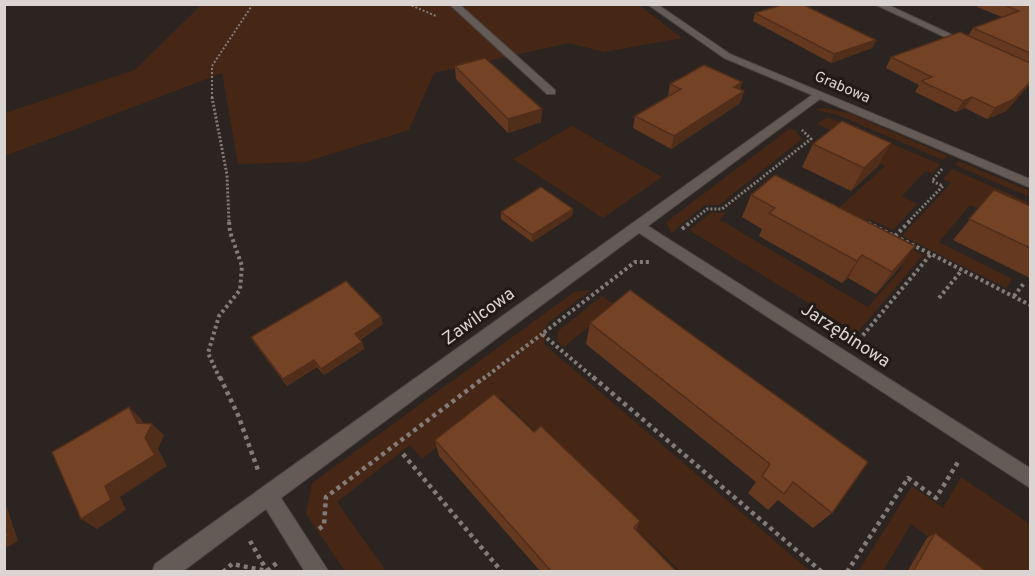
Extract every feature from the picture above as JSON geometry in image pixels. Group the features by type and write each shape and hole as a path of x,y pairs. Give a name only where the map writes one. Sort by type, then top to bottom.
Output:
{"street":[{"path":"453,4 551,92"},
{"name":"Grabowa","path":"651,4 713,49 1030,183"},
{"path":"878,4 976,48"},
{"name":"Zawilcowa","path":"163,572 819,94"},
{"name":"Jarzębinowa","path":"638,226 1030,479"},
{"path":"268,495 318,572"}],"path":[{"path":"253,4 212,66 210,88 226,176 230,232 242,266 240,290 219,316 208,353 238,415 268,495"},
{"path":"268,571 324,525 326,497 635,262 665,262 695,239 681,230 707,210 722,209 811,139 801,129 807,125"},
{"path":"895,236 943,186 932,180 957,153"},
{"path":"861,223 872,224 1030,305"},
{"path":"876,235 882,229"},
{"path":"859,340 932,254"},
{"path":"939,298 962,270"},
{"path":"1014,296 1025,282"},
{"path":"542,334 822,572"},
{"path":"848,572 908,478 936,498 971,441"},
{"path":"403,454 502,572"},
{"path":"237,518 268,571"},
{"path":"223,572 232,564 268,571"}],"shaded area":[{"path":"201,5 639,5 682,38 604,52 569,43 434,73 409,130 305,162 238,164 222,73 5,156 5,113 135,70"},
{"path":"825,108 849,113 948,156 943,160 838,115 815,110"},
{"path":"827,117 940,164 932,174 925,171 902,196 917,204 893,230 872,220 828,218 885,166 877,162 886,154 817,124"},
{"path":"572,126 662,177 603,218 513,159"},
{"path":"789,129 795,130 802,139 719,205 705,205 671,233 666,222"},
{"path":"959,161 1030,191 1030,197 955,165"},
{"path":"952,169 1030,203 1030,232 970,205 939,242 1012,279 1006,288 902,236 951,183 943,179"},
{"path":"711,213 726,213 720,220 868,307 903,267 871,250 885,235 923,255 857,333 689,230"},
{"path":"591,290 547,324 544,344 810,571 680,571 501,398 422,459 410,445 337,502 386,571 345,571 306,514 312,483 574,292"},
{"path":"602,296 615,305 564,347 557,341 558,331"},
{"path":"961,477 1030,524 1030,571 975,571 911,524 883,571 858,572 912,486 943,508"}],"building":[{"path":"785,4 802,4 876,40 834,54 755,13"},
{"path":"1002,4 1030,4 1030,53 973,28 1019,11"},
{"path":"960,32 1030,63 1030,82 1014,99 995,108 972,97 963,101 921,81 932,77 891,57"},
{"path":"485,58 542,109 508,119 455,66"},
{"path":"704,65 742,82 734,87 744,91 674,136 635,116 681,89 670,84"},
{"path":"842,121 891,143 864,168 813,144"},
{"path":"775,175 915,246 892,272 862,255 857,261 769,213 775,208 751,195"},
{"path":"541,187 573,209 532,235 501,212"},
{"path":"994,190 1030,206 1030,248 969,219"},
{"path":"346,281 381,317 355,334 362,342 321,369 314,360 283,379 251,337"},
{"path":"630,290 868,462 832,513 793,482 784,494 762,476 770,464 590,323"},
{"path":"494,394 534,432 541,426 640,521 634,528 677,572 552,572 435,440"},
{"path":"129,407 137,423 152,424 145,438 155,455 105,486 111,500 81,519 52,452"},
{"path":"4,525 8,536 4,538"},
{"path":"935,533 987,572 913,572"}]}
